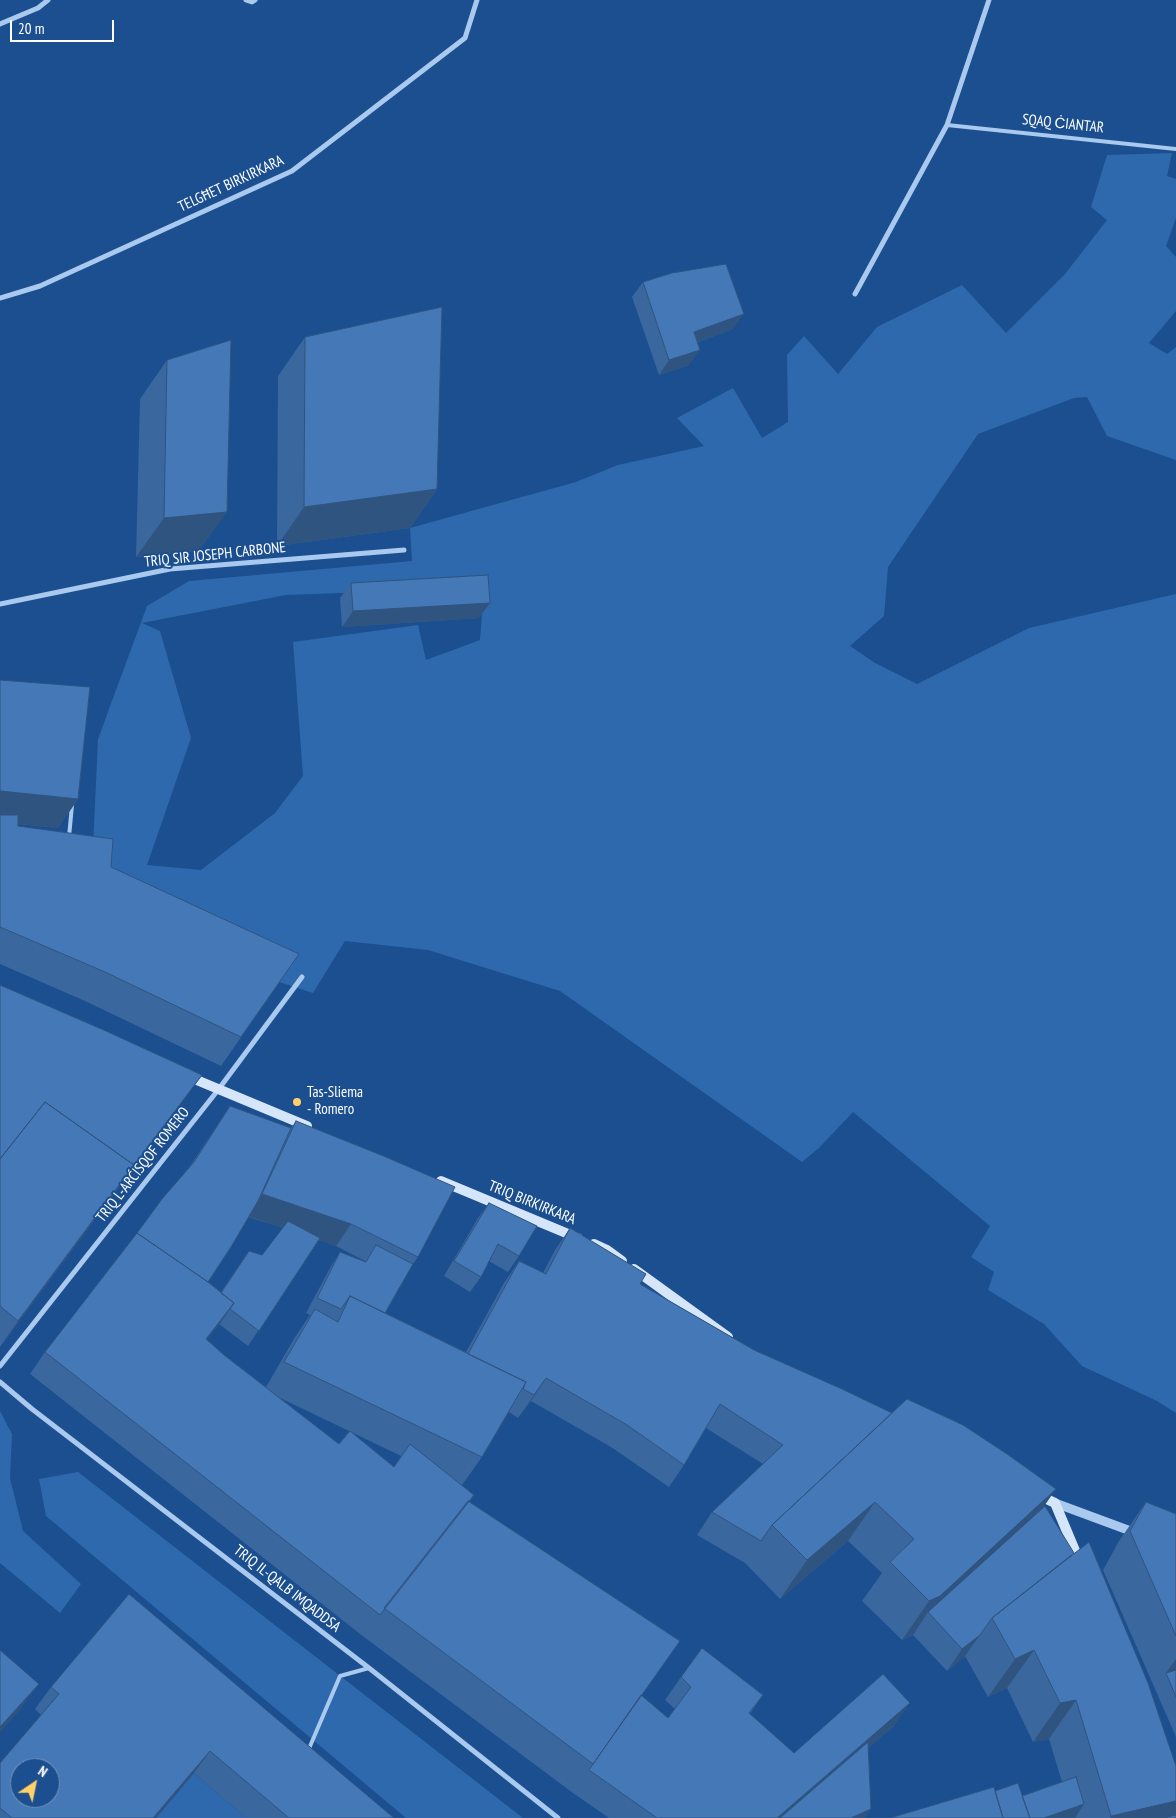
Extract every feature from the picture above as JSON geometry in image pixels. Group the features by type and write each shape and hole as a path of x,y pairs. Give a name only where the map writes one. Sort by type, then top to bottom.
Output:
{"main road":[{"path":"175,1070 218,1090 318,1131"},
{"name":"TRIQ BIRKIRKARA","path":"435,1179 607,1250 736,1342"},
{"path":"1028,1490 1054,1503 1086,1575"}],"street":[{"path":"0,24 38,8 48,0"},
{"path":"246,0 252,2 255,0"},
{"name":"TELGĦET BIRKIRKARA","path":"0,298 40,286 292,171 465,38 477,0"},
{"path":"856,294 947,125 989,0"},
{"name":"TRIQ SIR JOSEPH CARBONE","path":"0,604 170,569 404,550"},
{"name":"TRIQ L-ARĆISQOF ROMERO","path":"0,1366 218,1090 302,977"},
{"name":"TRIQ IL-QALB IMQADDSA","path":"0,1382 369,1668 558,1818"},
{"path":"1054,1503 1148,1538"}],"lane":[{"name":"SQAQ ĊIANTAR","path":"947,125 1176,149"},
{"path":"68,841 72,802"},
{"path":"308,1751 340,1676 369,1668"}],"shaded area":[{"path":"1172,153 1167,176 1176,179 1176,218 1166,246 1176,257 1176,311 1149,343 1167,354 1176,347 1176,460 1107,436 1087,397 1074,398 978,434 888,567 884,616 850,646 875,663 917,684 1029,628 1176,594 1176,1413 1157,1401 1082,1366 1044,1324 988,1290 994,1272 971,1257 990,1226 853,1112 819,1148 802,1162 560,991 428,950 345,941 313,993 279,982 92,868 98,739 147,606 189,581 412,561 410,528 576,482 618,465 704,446 677,418 733,388 762,438 788,422 787,355 804,336 838,374 877,327 962,285 1006,333 1065,274 1107,220 1091,207 1107,155","holes":["484,588 480,640 426,660 418,625 293,642 303,776 275,813 201,870 147,865 191,738 160,631 142,623 286,595"]},
{"path":"0,1411 12,1434 10,1478 23,1531 81,1584 60,1613 0,1563"},
{"path":"78,1472 523,1818 406,1818 46,1516 39,1479"},
{"path":"194,1773 246,1818 156,1818"}],"building":[{"path":"726,264 744,314 694,332 700,350 669,360 643,282 672,273"},
{"path":"442,307 437,489 304,507 305,337"},
{"path":"231,340 227,512 164,518 167,360"},
{"path":"488,575 490,603 353,611 351,583"},
{"path":"0,680 90,687 78,799 0,791"},
{"path":"0,815 18,815 18,826 113,839 111,867 299,954 241,1037 105,972 0,927"},
{"path":"0,985 202,1075 130,1171 134,1165 45,1102 0,1159"},
{"path":"45,1102 134,1165 18,1321 0,1306 0,1159"},
{"path":"230,1106 291,1128 258,1201 208,1282 137,1233 162,1199 194,1162"},
{"path":"296,1121 455,1187 418,1257 351,1224 262,1194"},
{"path":"489,1203 537,1226 519,1256 498,1244 481,1277 454,1261"},
{"path":"288,1221 320,1238 259,1331 230,1309 234,1303 221,1293 249,1251 262,1255"},
{"path":"570,1228 646,1274 640,1284 754,1350 892,1413 772,1525 761,1541 712,1512 783,1445 720,1404 684,1465 627,1425 546,1378 534,1395 523,1389 526,1382 468,1354 519,1261 546,1274"},
{"path":"137,1233 208,1282 234,1303 206,1339 224,1355 339,1444 350,1431 394,1467 410,1444 474,1495 380,1615 45,1352"},
{"path":"376,1245 413,1264 385,1313 350,1296 341,1309 317,1298 340,1252 366,1262"},
{"path":"350,1296 526,1382 482,1457 284,1362 315,1309 338,1322"},
{"path":"907,1399 963,1425 1056,1489 940,1596 929,1601 890,1562 914,1539 875,1502 807,1560 772,1525"},
{"path":"468,1501 680,1641 593,1764 384,1608"},
{"path":"1146,1502 1176,1514 1176,1636 1130,1531"},
{"path":"1045,1506 1074,1553 992,1618 980,1635 962,1649 928,1612"},
{"path":"1089,1542 1148,1683 1176,1766 1176,1801 1111,1816 1076,1700 1060,1703 1034,1650 1015,1659 992,1618"},
{"path":"129,1594 394,1818 289,1818 210,1751 153,1818 12,1818 0,1808 0,1763 59,1694 51,1687"},
{"path":"702,1648 763,1695 749,1713 794,1753 883,1674 910,1703 777,1818 657,1818 589,1770 641,1695 668,1718 691,1687 681,1677"},
{"path":"0,1650 39,1684 0,1727"},
{"path":"1176,1670 1176,1697 1166,1673"},
{"path":"868,1742 871,1809 851,1818 780,1818"},
{"path":"1076,1777 1084,1804 1044,1818 1030,1818 1022,1796"},
{"path":"1018,1783 1030,1818 1003,1818 995,1791"},
{"path":"994,1787 1003,1818 890,1818"},
{"path":"1176,1815 1176,1818 1163,1818"}],"place":[{"name":"Tas-Sliema - Romero","path":"297,1102"}]}
